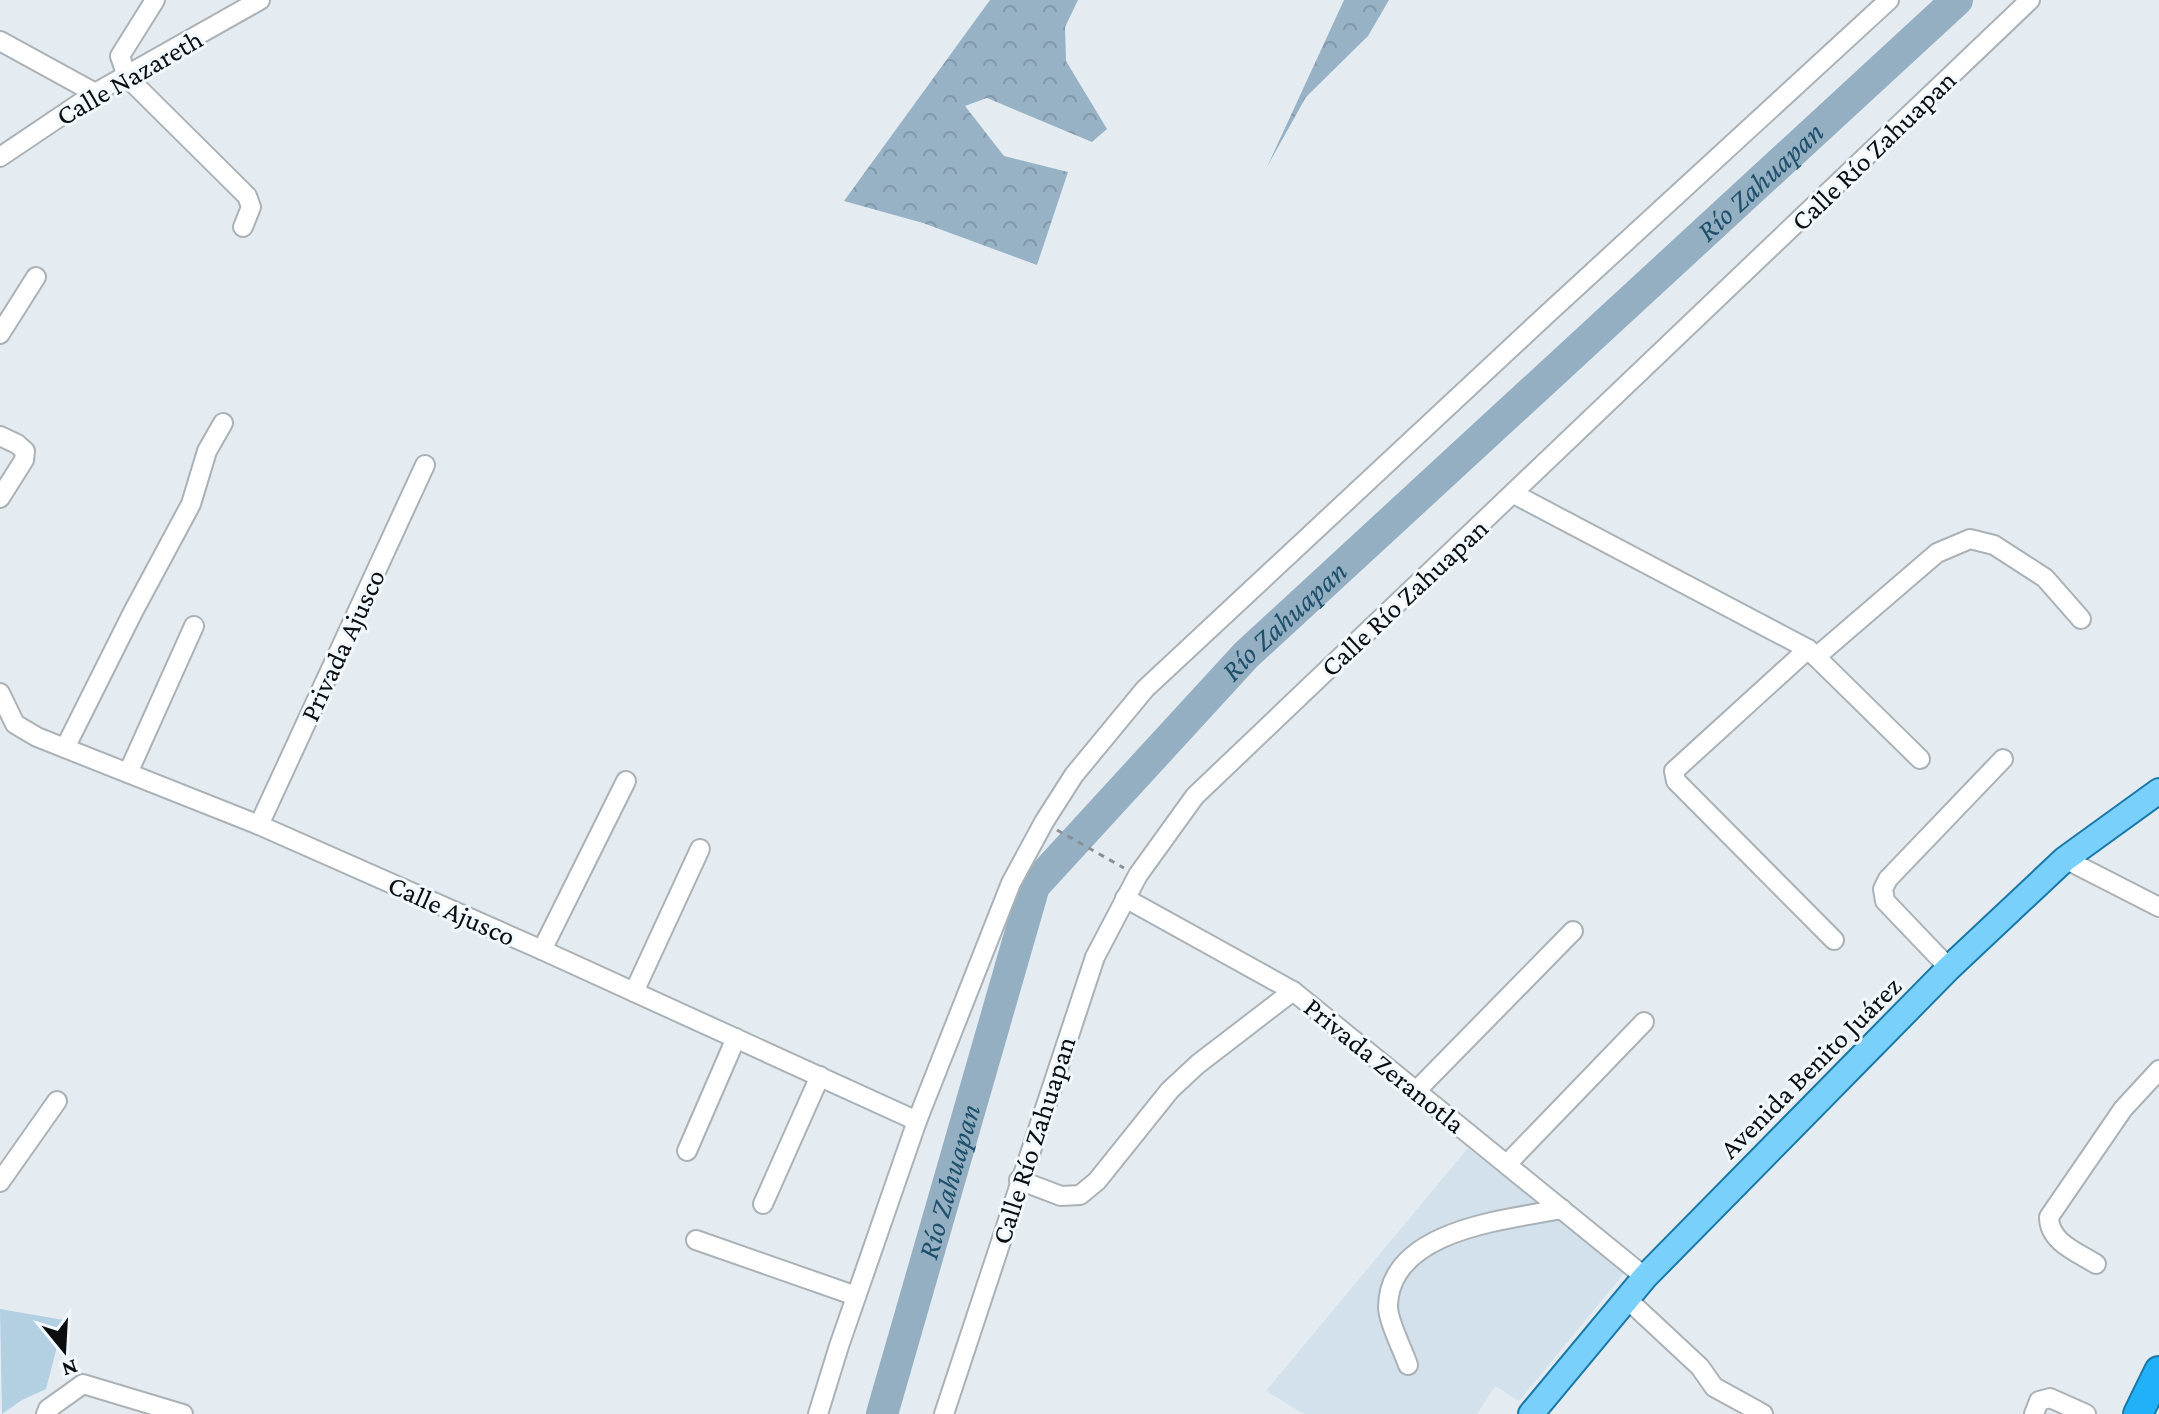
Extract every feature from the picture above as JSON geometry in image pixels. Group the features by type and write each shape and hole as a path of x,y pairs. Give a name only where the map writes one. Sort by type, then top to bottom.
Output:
{"highway":[{"path":"2138,1414 2159,1371"}],"main road":[{"name":"Avenida Benito Juárez","path":"1531,1414 1645,1277 1949,968 2065,859 2159,791"}],"street":[{"path":"155,0 120,56 127,77 247,196 251,207 243,227"},
{"name":"Calle Nazareth","path":"0,157 95,93 260,0"},
{"path":"818,1414 917,1121 1018,870 1074,775 1145,689 1555,306 1889,0"},
{"name":"Calle Río Zahuapan","path":"944,1414 1095,957 1138,875 1195,796 2030,0"},
{"path":"0,41 95,93"},
{"path":"0,334 36,277"},
{"path":"65,748 191,504 207,451 223,423"},
{"path":"0,436 25,451 24,460 0,498"},
{"name":"Privada Ajusco","path":"259,825 425,465"},
{"path":"1514,494 1812,653 1920,759"},
{"path":"1834,940 1676,781 1674,771 1812,653 1937,553 1970,539 1994,545 2045,578 2081,619"},
{"path":"128,773 194,626"},
{"name":"Calle Ajusco","path":"0,693 15,724 37,737 259,825 917,1121"},
{"path":"1949,968 1885,901 1883,889 1888,879 2003,759"},
{"path":"542,950 626,781"},
{"path":"634,992 700,849"},
{"path":"2065,859 2152,903 2159,885"},
{"path":"1125,898 1293,991"},
{"path":"1416,1091 1573,931"},
{"name":"Privada Zeranotla","path":"1019,1180 1061,1196 1080,1195 1097,1181 1170,1090 1198,1064 1293,991 1645,1277"},
{"path":"1507,1164 1644,1022"},
{"path":"687,1151 736,1038"},
{"path":"2096,1264 2056,1238 2049,1229 2049,1217 2123,1109 2159,1070"},
{"path":"763,1204 820,1076"},
{"path":"0,1182 57,1101"},
{"path":"1408,1365 1387,1309 1393,1277 1418,1249 1473,1227 1562,1209"},
{"path":"696,1240 856,1296"},
{"path":"1627,1299 1700,1367 1714,1387 1763,1414"},
{"path":"46,1414 48,1409 83,1384 183,1414"},
{"path":"2034,1414 2039,1401 2050,1398 2086,1414"}],"path":[{"path":"1064,834 1107,858"}],"shaded area":[{"path":"1468,1148 1625,1272 1519,1401 1495,1386 1477,1414 1304,1414 1266,1391"},
{"path":"0,1309 64,1320 46,1389 2,1414"}],"green space":[{"path":"990,0 1078,0 1065,27 1066,61 1107,129 1092,142 987,98 965,106 1004,156 1068,172 1037,265 923,223 844,201"},
{"path":"1344,0 1389,0 1368,36 1306,97 1267,167"}],"waterway":[{"name":"Río Zahuapan","path":"882,1414 1034,886 1246,655 1957,0"}]}
